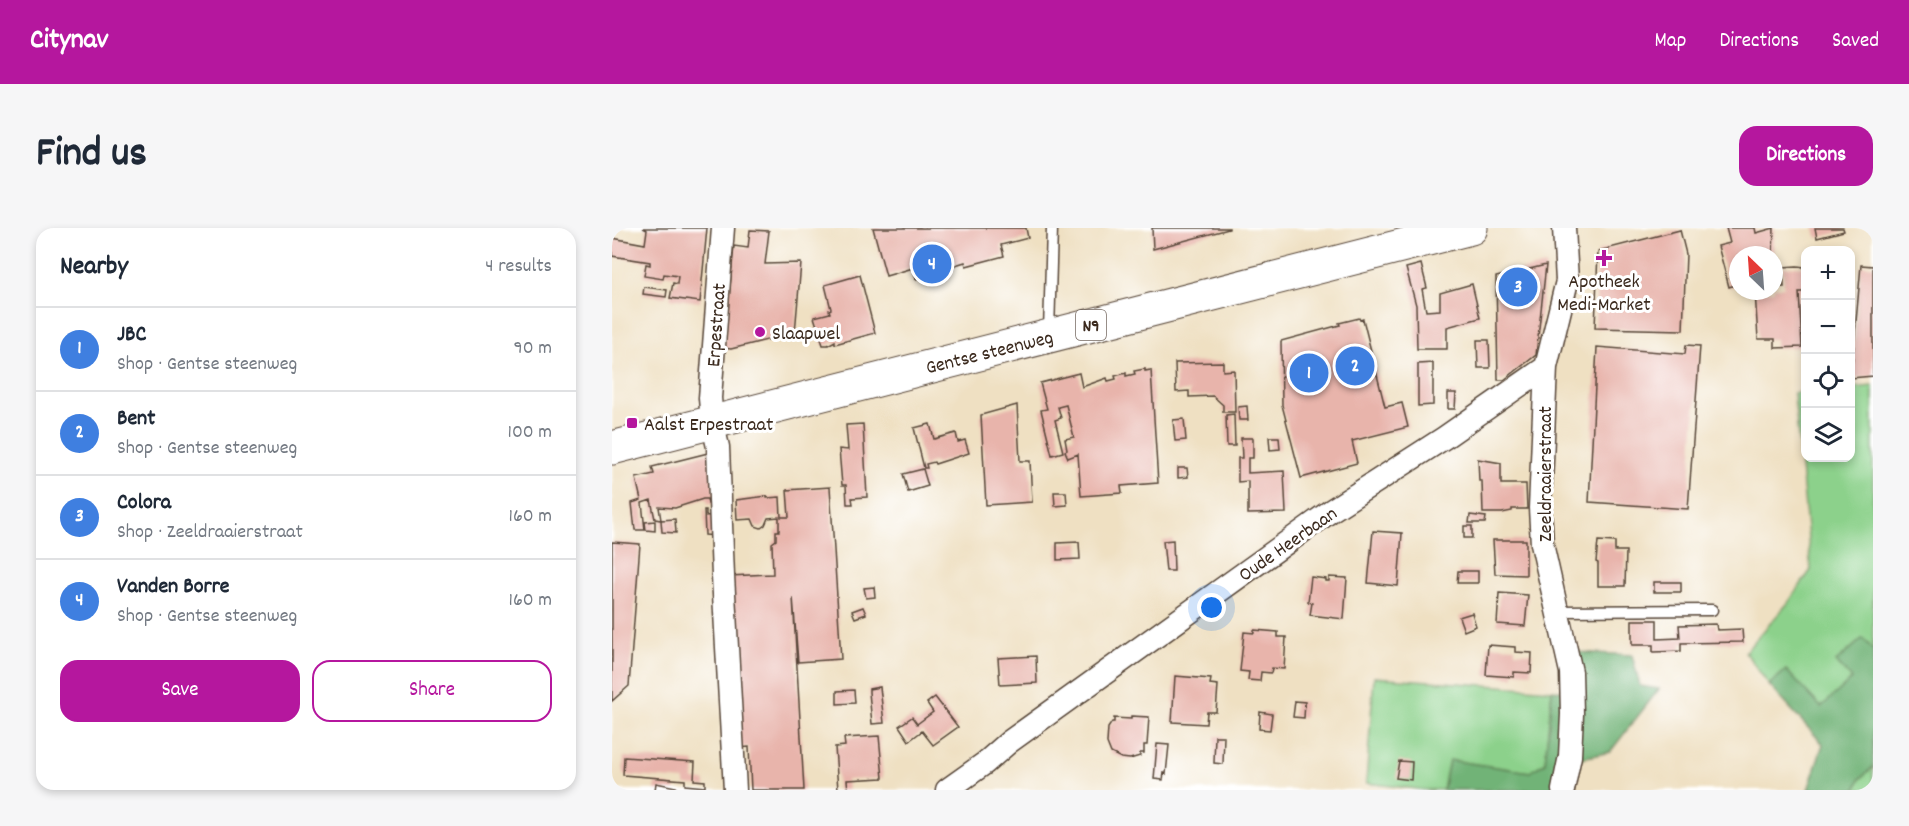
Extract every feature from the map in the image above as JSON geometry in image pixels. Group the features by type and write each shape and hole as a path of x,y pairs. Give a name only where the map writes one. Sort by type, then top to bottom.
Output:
{"main road":[{"name":"Gentse steenweg","path":"612,448 1471,228"}],"street":[{"name":"Erpestraat","path":"723,228 710,398 718,447 735,790"},
{"name":"Zeeldraaierstraat","path":"1563,790 1570,756 1571,672 1542,544 1540,508 1546,367 1567,281 1564,228"},
{"name":"Oude Heerbaan","path":"946,790 985,763 1009,742 1332,510 1444,438 1546,367"}],"lane":[{"path":"1049,336 1052,228"},
{"path":"1558,611 1712,610"}],"green space":[{"path":"1873,386 1873,650 1863,638 1836,662 1852,679 1821,708 1786,670 1769,685 1745,652 1788,603 1811,570 1794,393 1801,392 1801,462 1855,462 1855,388"},
{"path":"1863,638 1873,650 1873,767 1860,779 1856,790 1808,790 1823,744 1769,685 1786,670 1821,707 1852,679 1836,662"},
{"path":"1573,652 1632,655 1640,686 1659,689 1610,752 1577,759"},
{"path":"1374,677 1552,690 1545,762 1530,772 1449,760 1443,790 1366,783"},
{"path":"1552,690 1563,691 1560,765 1555,790 1443,790 1449,760 1530,772 1545,763"},
{"path":"1873,767 1873,790 1856,790 1860,779"}],"building":[{"path":"643,228 707,228 700,302 670,298 673,283 677,284 678,276 664,274 663,279 644,276 646,264 650,265 650,262 612,256 612,238 645,244 647,230"},
{"path":"873,228 1026,228 1028,238 1001,245 1004,256 966,266 965,262 952,266 953,269 916,279 913,268 886,276"},
{"path":"1152,228 1229,228 1229,229 1153,249"},
{"path":"1726,228 1755,228 1756,233 1774,228 1773,246 1729,246 1729,287 1718,246 1730,243"},
{"path":"1815,228 1843,228 1844,231 1817,238"},
{"path":"750,230 769,231 765,264 801,263 795,333 731,349 724,348 734,246 748,248"},
{"path":"1680,230 1686,254 1683,330 1595,328 1598,251"},
{"path":"1421,264 1427,288 1422,289 1426,311 1440,310 1440,293 1472,284 1480,318 1447,327 1447,349 1417,349 1416,305 1406,268"},
{"path":"1546,265 1536,355 1504,380 1498,380 1496,277"},
{"path":"1861,265 1873,266 1873,376 1855,378 1855,333"},
{"path":"1783,267 1801,267 1801,292 1799,292 1801,347 1775,348 1775,339 1758,339 1756,300 1783,300"},
{"path":"860,275 875,333 823,345 814,317 830,313 825,285"},
{"path":"644,287 667,290 666,297 643,294"},
{"path":"1359,318 1363,319 1385,407 1402,403 1408,427 1352,441 1357,463 1301,478 1282,405 1281,341"},
{"path":"1477,340 1489,340 1490,368 1478,368"},
{"path":"1686,345 1700,346 1688,509 1589,502 1597,347 1685,354"},
{"path":"1223,362 1223,371 1234,370 1235,412 1223,412 1223,405 1213,396 1189,397 1189,391 1176,392 1175,363"},
{"path":"1433,363 1433,405 1418,406 1418,364"},
{"path":"1145,369 1145,371 1151,370 1158,483 1121,486 1122,493 1081,496 1078,454 1068,458 1065,451 1067,450 1065,439 1074,437 1066,405 1058,407 1061,418 1055,420 1063,452 1052,455 1041,410 1047,409 1040,383 1079,373 1082,387 1107,378 1108,381 1116,379 1115,376 1126,373 1126,376 1135,374 1134,371"},
{"path":"1448,393 1456,393 1455,409 1448,409"},
{"path":"1017,405 1020,461 1030,461 1032,502 986,505 981,415"},
{"path":"1247,406 1248,420 1239,420 1238,407"},
{"path":"1234,414 1235,446 1227,446 1226,415"},
{"path":"1184,419 1186,440 1175,441 1173,420"},
{"path":"863,424 867,497 852,498 853,504 847,504 846,485 842,485 839,449 848,450 846,425"},
{"path":"930,424 934,439 956,433 958,442 965,440 969,453 935,464 934,462 926,464 927,468 924,468 914,428"},
{"path":"1269,437 1279,437 1280,449 1270,450"},
{"path":"1241,438 1253,438 1253,458 1248,458 1248,473 1284,471 1286,513 1248,514 1248,481 1238,482 1238,458 1242,458"},
{"path":"712,452 715,504 708,504 707,499 703,499 675,508 659,507 661,520 655,519 651,500 642,503 645,530 635,530 632,503 641,500 636,478 654,474 652,467"},
{"path":"1478,459 1501,463 1501,484 1526,484 1527,509 1483,513 1482,481 1479,481"},
{"path":"1178,468 1187,468 1188,477 1178,478"},
{"path":"923,469 928,486 908,492 903,474"},
{"path":"830,487 841,659 798,662 793,597 804,790 751,790 749,747 738,748 729,576 773,574 772,543 776,540 776,531 779,531 779,517 768,518 761,528 755,526 752,519 737,520 736,500 767,496 767,498 780,497 781,517 789,517 787,490"},
{"path":"1054,492 1066,492 1067,505 1055,506"},
{"path":"704,510 706,510 706,516 715,515 717,536 705,535"},
{"path":"1470,515 1486,517 1485,523 1469,523"},
{"path":"675,519 676,533 662,532 661,520"},
{"path":"655,521 655,531 646,530 645,522"},
{"path":"1464,526 1472,526 1472,538 1464,538"},
{"path":"1373,531 1402,533 1398,586 1368,583"},
{"path":"1173,540 1174,571 1166,571 1163,541"},
{"path":"1493,540 1526,540 1526,575 1495,574"},
{"path":"1598,541 1615,542 1615,551 1626,551 1625,586 1598,586 1598,563 1596,562"},
{"path":"612,542 640,544 629,686 612,701"},
{"path":"1079,542 1080,559 1057,560 1057,543"},
{"path":"1458,571 1478,571 1478,583 1457,583"},
{"path":"1311,577 1326,579 1326,581 1329,581 1329,577 1347,578 1344,619 1310,615 1312,603 1308,602"},
{"path":"1654,582 1681,582 1681,592 1654,592"},
{"path":"874,587 875,597 866,598 864,588"},
{"path":"1499,593 1528,595 1525,626 1497,624"},
{"path":"863,607 866,614 855,618 852,611"},
{"path":"1472,613 1476,626 1464,631 1459,617"},
{"path":"1632,620 1657,620 1657,639 1680,638 1679,625 1716,624 1717,630 1742,629 1743,642 1681,643 1681,651 1653,652 1653,645 1632,645"},
{"path":"1254,630 1278,632 1278,637 1286,637 1284,669 1272,668 1271,673 1261,672 1260,681 1248,680 1249,672 1240,671 1244,632 1254,633"},
{"path":"1488,645 1515,647 1515,652 1532,653 1531,673 1514,672 1514,677 1486,675"},
{"path":"1036,656 1037,683 1000,685 998,658"},
{"path":"1175,676 1211,679 1210,684 1218,685 1216,712 1207,712 1206,724 1172,722"},
{"path":"880,687 884,723 872,724 869,689"},
{"path":"854,690 855,703 837,704 837,691"},
{"path":"935,697 958,727 933,745 922,731 909,741 899,726 912,717 917,724 933,712 927,703"},
{"path":"1295,701 1305,702 1304,718 1293,717"},
{"path":"1260,712 1272,714 1270,730 1259,729"},
{"path":"1131,716 1149,717 1147,745 1144,745 1144,753 1140,753 1140,756 1130,759 1121,758 1111,753 1107,743 1108,728 1114,722 1114,718 1131,719"},
{"path":"879,736 883,778 847,780 848,790 838,790 835,747 845,746 844,738"},
{"path":"1215,736 1224,736 1223,764 1214,763"},
{"path":"1157,744 1169,745 1166,774 1164,773 1163,780 1154,779"},
{"path":"624,757 695,762 694,780 705,781 705,787 685,785 685,780 623,775"},
{"path":"1399,761 1412,762 1411,780 1396,778"},
{"path":"656,783 676,787 675,790 655,790"}],"place":[{"name":"Apotheek Medi-Market","path":"1604,258"},
{"name":"Vanden Borre","path":"932,264"},
{"name":"Colora","path":"1518,287"},
{"name":"Slaapwel","path":"760,332"},
{"name":"Bent","path":"1355,366"},
{"name":"JBC","path":"1309,373"},
{"name":"Aalst Erpestraat","path":"632,423"}]}
